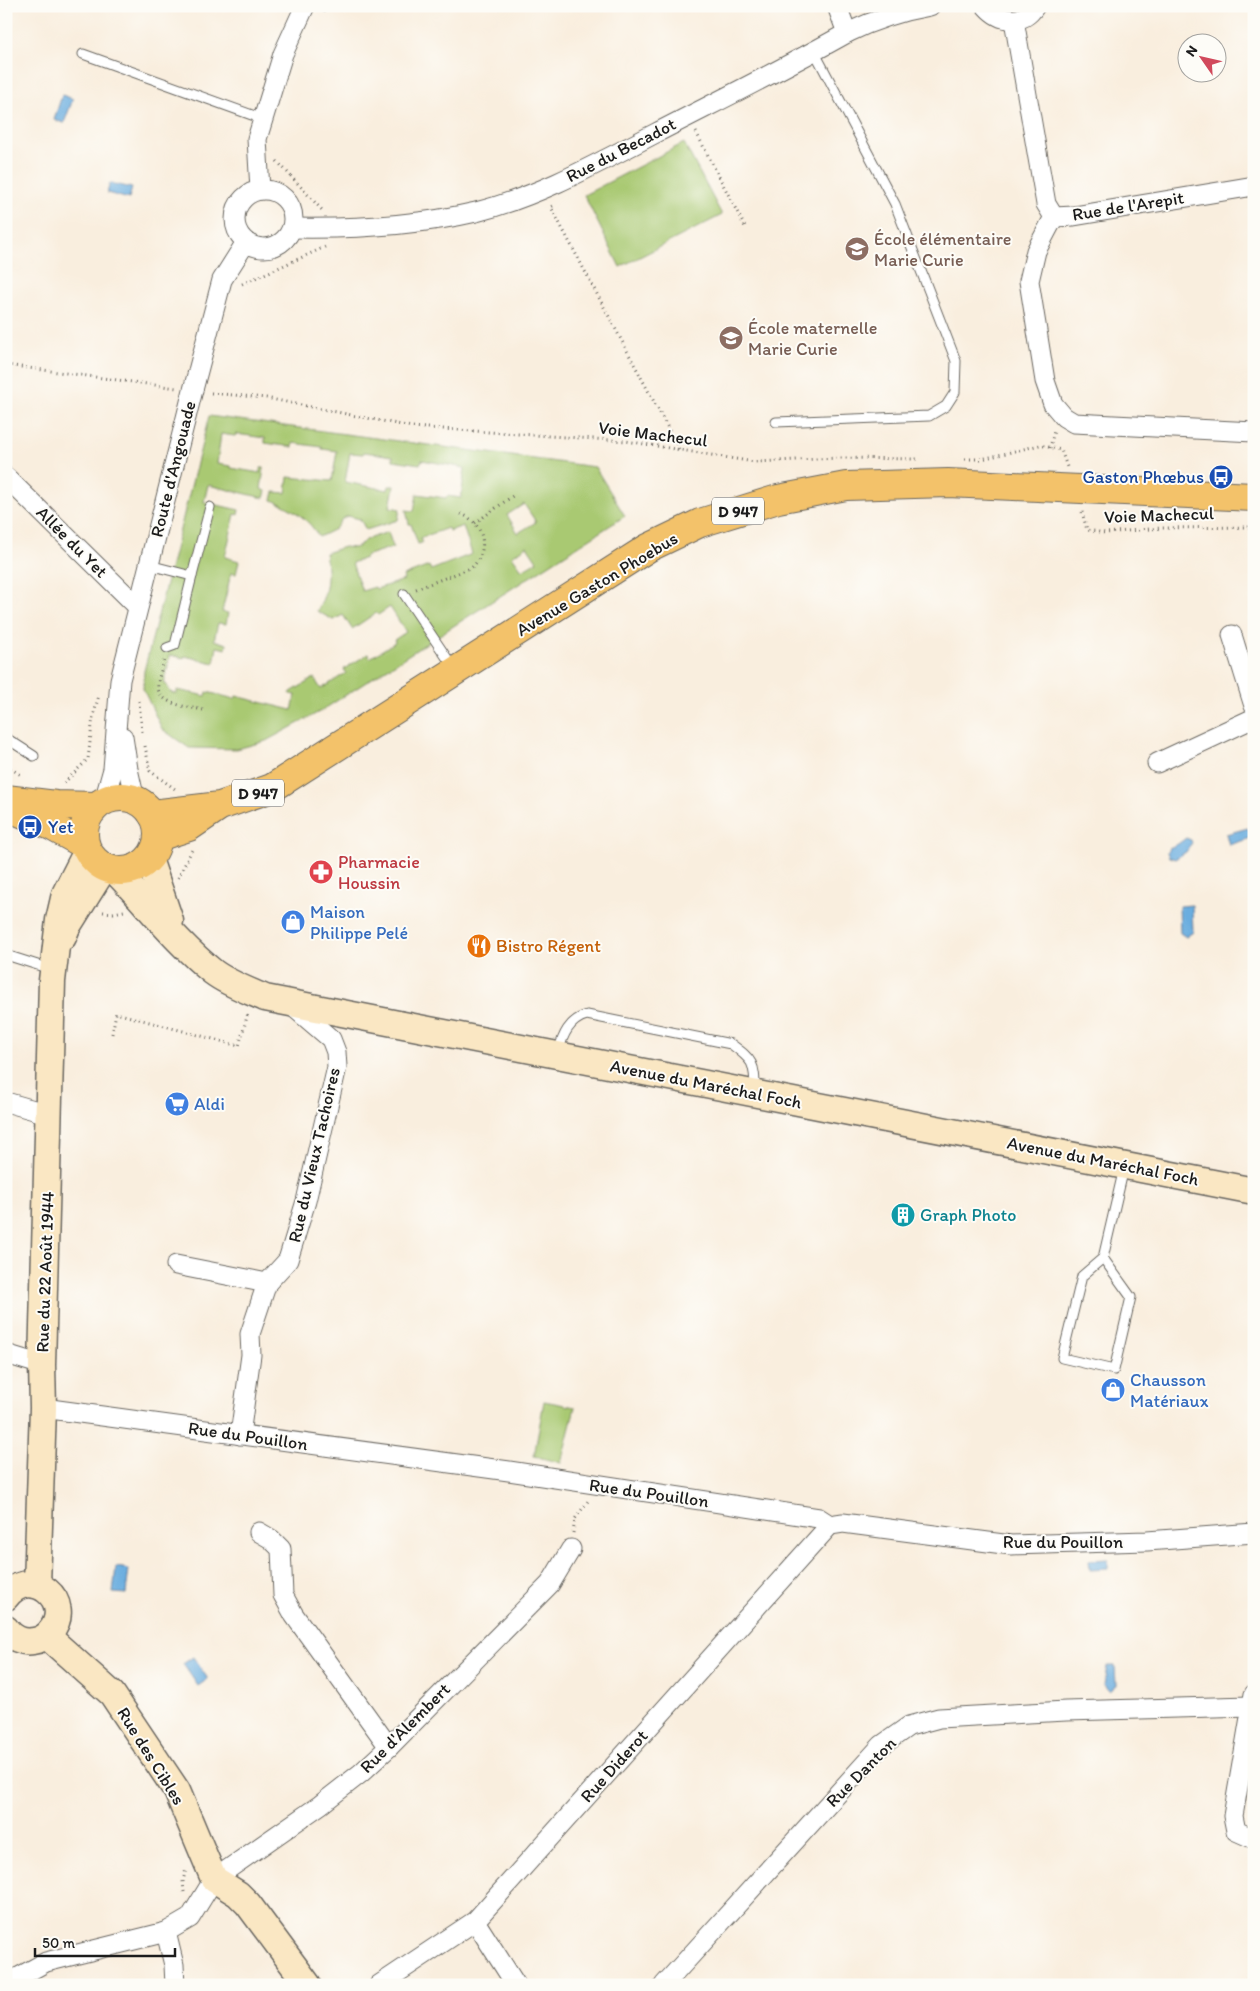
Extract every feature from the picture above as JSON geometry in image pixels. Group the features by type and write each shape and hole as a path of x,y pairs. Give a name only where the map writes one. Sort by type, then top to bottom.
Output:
{"main road":[{"name":"Avenue Gaston Phoebus","path":"148,827 189,827 220,806 272,788 648,548 700,523 778,499 846,486 948,483 1254,497"},
{"path":"6,807 51,826 98,859 139,867 148,827 124,797 114,798 100,804 90,814 85,826 84,838 98,859"},
{"path":"6,799 56,805 100,804"}],"street":[{"path":"837,6 847,32"},
{"name":"Rue du Becadot","path":"292,228 336,229 436,220 477,211 530,195 688,116 847,32 875,20 930,6"},
{"path":"986,6 993,14 1003,19 1014,20 1025,16 1035,6"},
{"path":"260,190 257,139 263,119 283,54 314,10"},
{"name":"Rue de l'Arepit","path":"1014,20 1046,204 1054,217 1074,216 1254,186"},
{"path":"260,190 270,190 286,200 291,208 292,228 281,242 273,247 254,246 246,242 240,235 236,226 235,216 243,199 251,193 260,190"},
{"path":"1054,217 1036,251 1029,281 1045,382 1053,404 1064,417 1074,423 1084,424 1254,432"},
{"name":"Route d'Angouade","path":"100,804 113,769 120,680 222,280 246,242"},
{"name":"Allée du Yet","path":"6,477 138,607"},
{"path":"1232,635 1254,706"},
{"name":"Route d'Angouade","path":"119,703 128,769 148,827"},
{"path":"1157,764 1254,718"},
{"name":"Avenue du Maréchal Foch","path":"148,827 176,936"},
{"name":"Avenue du Maréchal Foch","path":"98,859 214,972 232,984 265,998 1254,1191"},
{"name":"Rue du 22 Août 1944","path":"37,1585 53,965 59,920 65,894 98,859"},
{"name":"Rue du Vieux Tachoires","path":"240,1435 250,1355 250,1334 267,1282 288,1260 306,1201 337,1067 336,1052 331,1039 290,1003"},
{"path":"6,1102 48,1114"},
{"path":"176,1265 267,1282"},
{"path":"6,1354 42,1364"},
{"name":"Rue du Pouillon","path":"43,1408 508,1471 819,1518 830,1525 844,1523 1011,1545 1146,1541 1254,1533"},
{"name":"Rue Diderot","path":"379,1985 475,1921 830,1525"},
{"path":"259,1532 272,1539 281,1549 284,1595 294,1615 389,1747"},
{"name":"Rue d'Alembert","path":"214,1879 320,1805 389,1747 550,1584 571,1549"},
{"path":"6,1597 18,1586 37,1585 47,1590 54,1597 58,1607 58,1618 54,1628 47,1636 40,1640 23,1641 15,1638 6,1629"},
{"name":"Rue des Cibles","path":"47,1636 112,1694 137,1730 177,1791 214,1879"},
{"path":"1252,1700 1233,1816 1236,1831 1254,1839"},
{"name":"Rue Danton","path":"664,1985 882,1745 909,1726 939,1718 1252,1700"},
{"path":"7,1980 46,1962 166,1932 190,1918 214,1879 238,1894 248,1904 308,1985"},
{"path":"475,1921 516,1985"},
{"path":"166,1932 174,1965 174,1985"}],"lane":[{"path":"776,422 929,416 946,406 955,392 956,361 895,204 814,51"},
{"path":"83,54 263,119"},
{"path":"167,648 175,645 210,507"},
{"path":"149,565 192,576"},
{"path":"404,594 456,672"},
{"path":"6,738 34,756"},
{"path":"6,955 53,965"},
{"path":"557,1055 564,1034 577,1018 587,1015 731,1044 749,1057 755,1075 755,1094"},
{"path":"1103,1258 1132,1297 1114,1370 1062,1358 1082,1276 1103,1258 1124,1166"}],"path":[{"path":"314,10 327,6"},
{"path":"688,116 746,230"},
{"path":"274,154 277,161 326,213"},
{"path":"560,181 569,196 551,207 679,450"},
{"path":"240,285 326,247"},
{"path":"6,365 185,389"},
{"name":"Voie Machecul","path":"217,394 266,398 412,427 626,441 754,462 839,458 925,459"},
{"path":"1050,448 1053,432 1058,425"},
{"path":"963,459 982,459 1040,445 1061,450 1069,473"},
{"path":"476,523 514,495"},
{"name":"Voie Machecul","path":"1081,509 1088,530 1105,533 1188,527 1254,527"},
{"path":"404,594 471,568 477,562 483,548 481,532 476,523 468,516 461,514"},
{"path":"167,648 158,688 160,694 166,701 203,710"},
{"path":"57,789 88,758 93,717 100,691"},
{"path":"138,693 143,736"},
{"path":"145,745 150,771 176,790"},
{"path":"6,766 23,776"},
{"path":"176,882 196,843"},
{"path":"97,911 113,913 132,910"},
{"path":"112,1034 116,1012 239,1046 248,1010"},
{"path":"571,1549 576,1519 598,1486"}],"green space":[{"path":"684,143 722,215 620,267 584,195"},
{"path":"209,416 595,467 625,516 321,711 266,741 237,749 189,748 162,729 143,689 144,671","holes":["221,434 265,438 265,443 293,447 293,443 337,451 332,481 288,477 286,493 274,492 272,500 299,514 310,524 319,537 335,529 342,519 348,516 360,519 366,530 398,520 400,509 390,507 394,486 389,486 388,490 345,482 350,453 363,454 364,452 393,456 393,460 420,464 422,460 465,468 461,498 417,494 414,511 406,510 409,524 411,524 418,544 422,543 420,538 448,528 449,531 463,526 472,554 431,570 429,566 403,576 404,580 376,589 375,587 362,591 352,563 365,558 365,556 393,547 388,532 365,540 355,548 344,547 325,553 327,583 317,611 333,620 343,615 352,629 376,613 378,615 390,607 406,632 394,640 395,642 370,658 368,654 344,669 346,673 321,689 314,678 291,692 290,694 296,695 292,710 236,696 235,699 207,692 206,696 177,690 177,694 173,693 164,684 170,655 184,658 185,656 214,663 217,647 226,649 227,644 214,640 218,623 226,624 228,613 222,612 231,573 236,574 239,561 225,557 235,514 238,515 239,510 204,502 208,485 264,498 266,491 261,489 264,468 261,468 260,473 217,464","524,504 536,522 518,533 507,515","527,546 537,561 522,570 512,556"]},
{"path":"544,1401 575,1407 561,1463 534,1456"}],"water":[{"path":"62,95 73,99 64,123 54,120"},
{"path":"110,183 132,188 129,199 107,193"},
{"path":"1248,828 1252,830 1253,835 1250,836 1251,838 1229,845 1226,834"},
{"path":"1186,838 1191,840 1192,843 1186,852 1175,859 1169,857 1167,852 1169,848"},
{"path":"1192,905 1193,932 1186,937 1180,933 1179,906"},
{"path":"1108,1559 1108,1569 1090,1570 1089,1560"},
{"path":"116,1567 129,1569 126,1594 113,1593"},
{"path":"193,1657 208,1679 198,1686 183,1664"},
{"path":"1107,1666 1115,1666 1116,1685 1109,1691 1104,1685"}],"place":[{"name":"École élémentaire Marie Curie","path":"857,249"},
{"name":"École maternelle Marie Curie","path":"731,338"},
{"name":"Gaston Phœbus","path":"1221,477"},
{"name":"Yet","path":"30,827"},
{"name":"Pharmacie Houssin","path":"321,872"},
{"name":"Maison Philippe Pelé","path":"293,922"},
{"name":"Bistro Régent","path":"479,946"},
{"name":"Aldi","path":"177,1104"},
{"name":"Graph Photo","path":"903,1215"},
{"name":"Chausson Matériaux","path":"1113,1390"}]}
